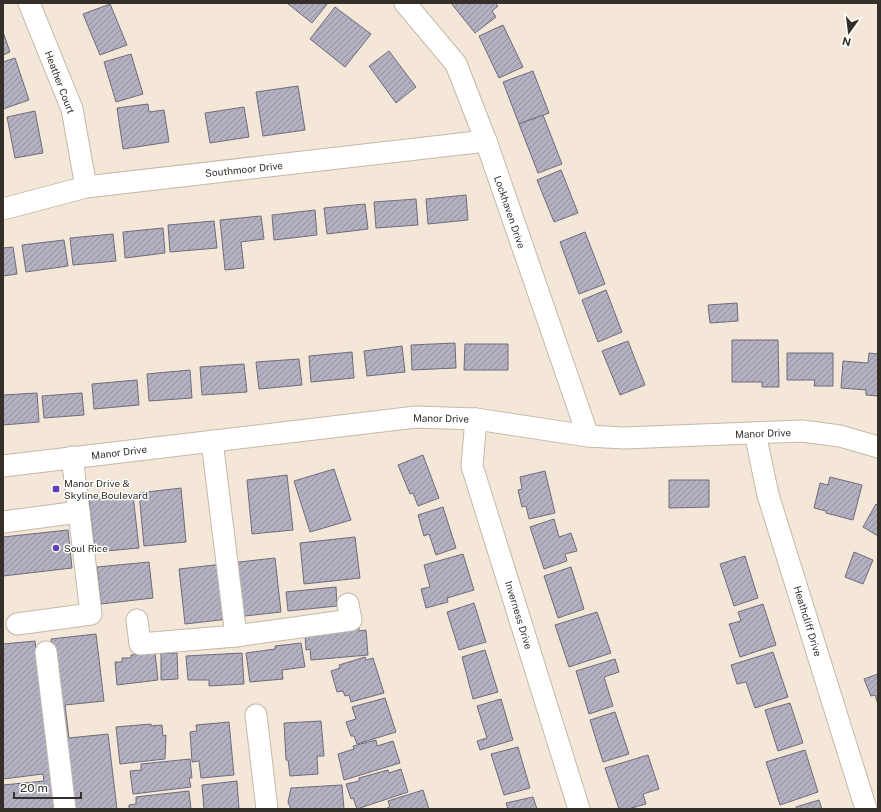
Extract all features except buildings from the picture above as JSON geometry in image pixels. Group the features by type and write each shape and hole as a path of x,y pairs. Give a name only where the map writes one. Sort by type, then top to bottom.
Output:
{"street":[{"name":"Heather Court","path":"29,3 72,108 86,187"},
{"name":"Lockhaven Drive","path":"405,3 456,64 486,141 588,436"},
{"name":"Southmoor Drive","path":"3,209 86,187 486,141"},
{"name":"Manor Drive","path":"3,466 416,417 476,419 588,436 624,438 802,431 840,436 878,447"},
{"name":"Inverness Drive","path":"476,419 472,466 579,809"},
{"name":"Heathcliff Drive","path":"755,432 768,495 866,809"},
{"path":"212,441 236,636"},
{"path":"17,624 91,614 72,457"},
{"path":"3,522 79,512"},
{"path":"137,620 140,644 236,636 350,620 348,604"},
{"path":"46,652 65,809"},
{"path":"256,715 267,809"}],"place":[{"name":"Manor Drive & Skyline Boulevard","path":"56,489"},
{"name":"Soul Rice","path":"56,548"}]}
